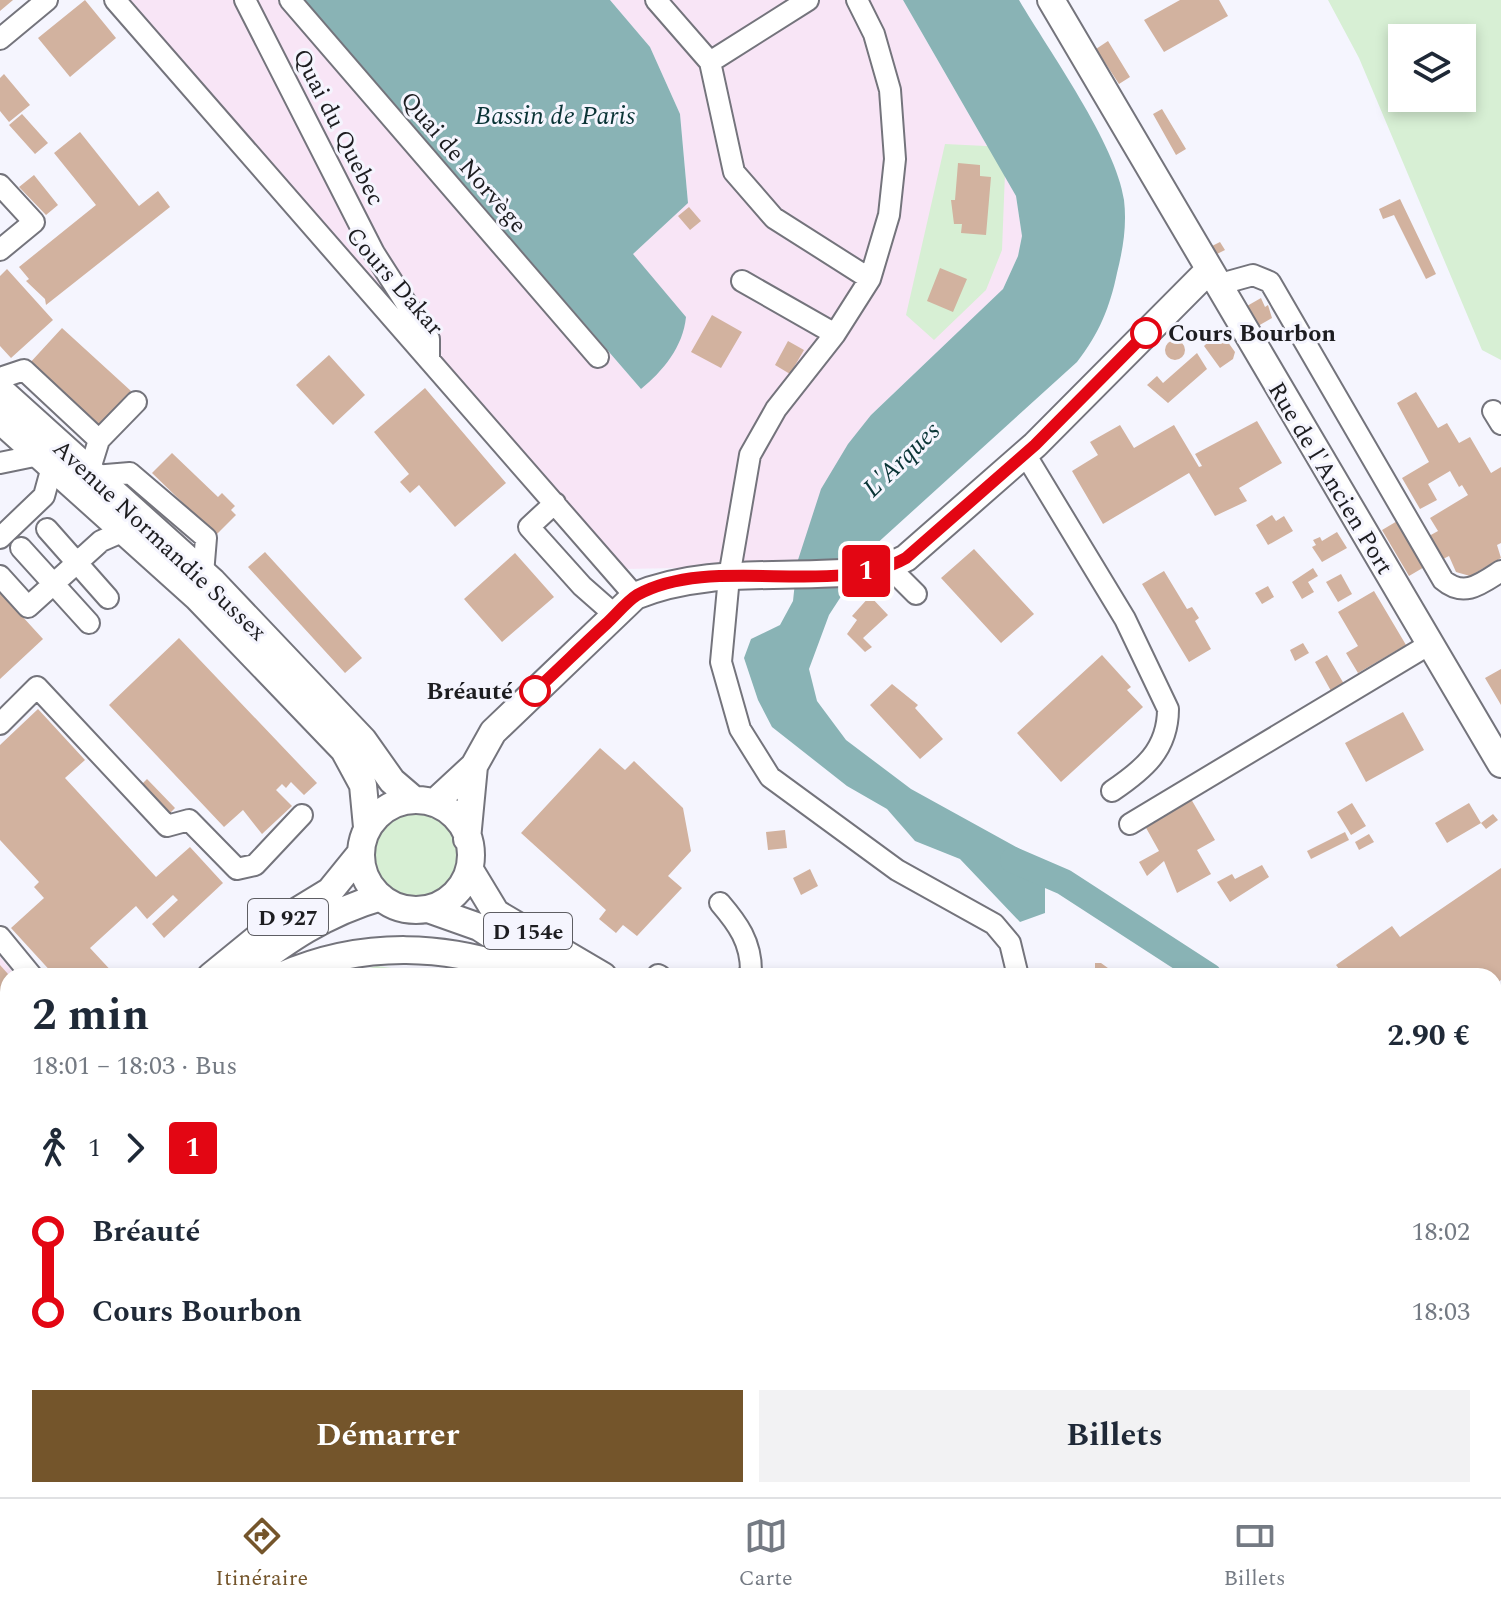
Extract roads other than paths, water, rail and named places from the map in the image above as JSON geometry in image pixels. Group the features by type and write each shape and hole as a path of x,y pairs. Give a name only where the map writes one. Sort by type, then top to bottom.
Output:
{"main road":[{"name":"Rue de l'Ancien Port","path":"1051,0 1501,764"},
{"path":"474,766 424,801 392,804 375,816 367,827 360,854 368,882 381,897 408,910 431,910 457,895 470,870 467,839 474,766 493,732 635,596 658,586 729,577 857,573 889,567 906,558 1025,454 1212,278"},
{"name":"Avenue Normandie Sussex","path":"0,390 203,574 363,740 384,772 424,801"},
{"name":"Avenue Normandie Sussex","path":"0,420 197,597 344,750 363,785 367,827"},
{"path":"424,801 460,824 467,839"},
{"name":"D 927","path":"221,968 271,927 330,891 360,854"},
{"name":"D 154e","path":"470,870 496,913 589,968"},
{"name":"D 927","path":"250,968 279,945 337,910 381,897"},
{"name":"D 154e","path":"431,910 479,927 542,968"},
{"path":"299,968 367,950 408,949 446,951 512,968"}],"street":[{"path":"0,39 47,0"},
{"name":"Cours Dakar","path":"115,0 635,596"},
{"name":"Quai du Quebec","path":"245,0 374,253 429,339 429,360"},
{"name":"Quai de Norvège","path":"290,0 598,357"},
{"path":"656,0 710,62 734,172 774,218 870,279"},
{"path":"710,62 808,0"},
{"path":"857,0 874,34 890,90 895,159 889,215 870,279 835,334 776,409 750,455 729,577 721,662 740,729 770,777 897,870 994,924 1010,943 1016,968"},
{"path":"0,185 8,209 34,222 0,250"},
{"path":"1212,278 1253,275 1270,282 1443,580 1453,589 1464,590 1501,571"},
{"path":"742,281 835,334"},
{"path":"0,378 24,370 99,440"},
{"path":"92,474 99,440 136,402"},
{"path":"1025,454 1125,619 1163,691 1168,725 1147,767 1112,791"},
{"path":"0,463 46,461 44,496 0,538"},
{"path":"555,503 529,527 582,586 615,615"},
{"path":"47,529 108,598"},
{"path":"0,576 28,607 101,541 124,531"},
{"path":"21,548 89,623"},
{"path":"889,567 916,594"},
{"path":"1130,824 1430,644"},
{"path":"0,724 37,687 167,826 189,820 237,869 255,865 302,815"},
{"path":"720,903 738,925 751,951 751,968"},
{"path":"0,937 25,968"}],"water":[{"name":"Bassin de Paris","path":"305,0 610,0 650,47 680,114 688,203 633,254 686,317 676,348 649,382 641,389"},
{"path":"903,0 1019,0 1095,126 1118,177 1124,200 1124,237 1114,285 1103,320 1085,352 873,547 829,615 809,669 817,701 846,740 911,789 1045,863 1045,913 1020,922 960,859 915,841 887,809 847,786 772,727 758,700 744,658 751,639 780,625 793,601 797,563 821,489 848,444 871,415 1003,289 1018,256 1022,236 1016,196"}],"waterway":[{"name":"L'Arques","path":"1013,860 1064,882 1197,968"}],"place":[{"name":"Cours Bourbon","path":"1146,333"},
{"name":"Bréauté","path":"535,691"}]}
